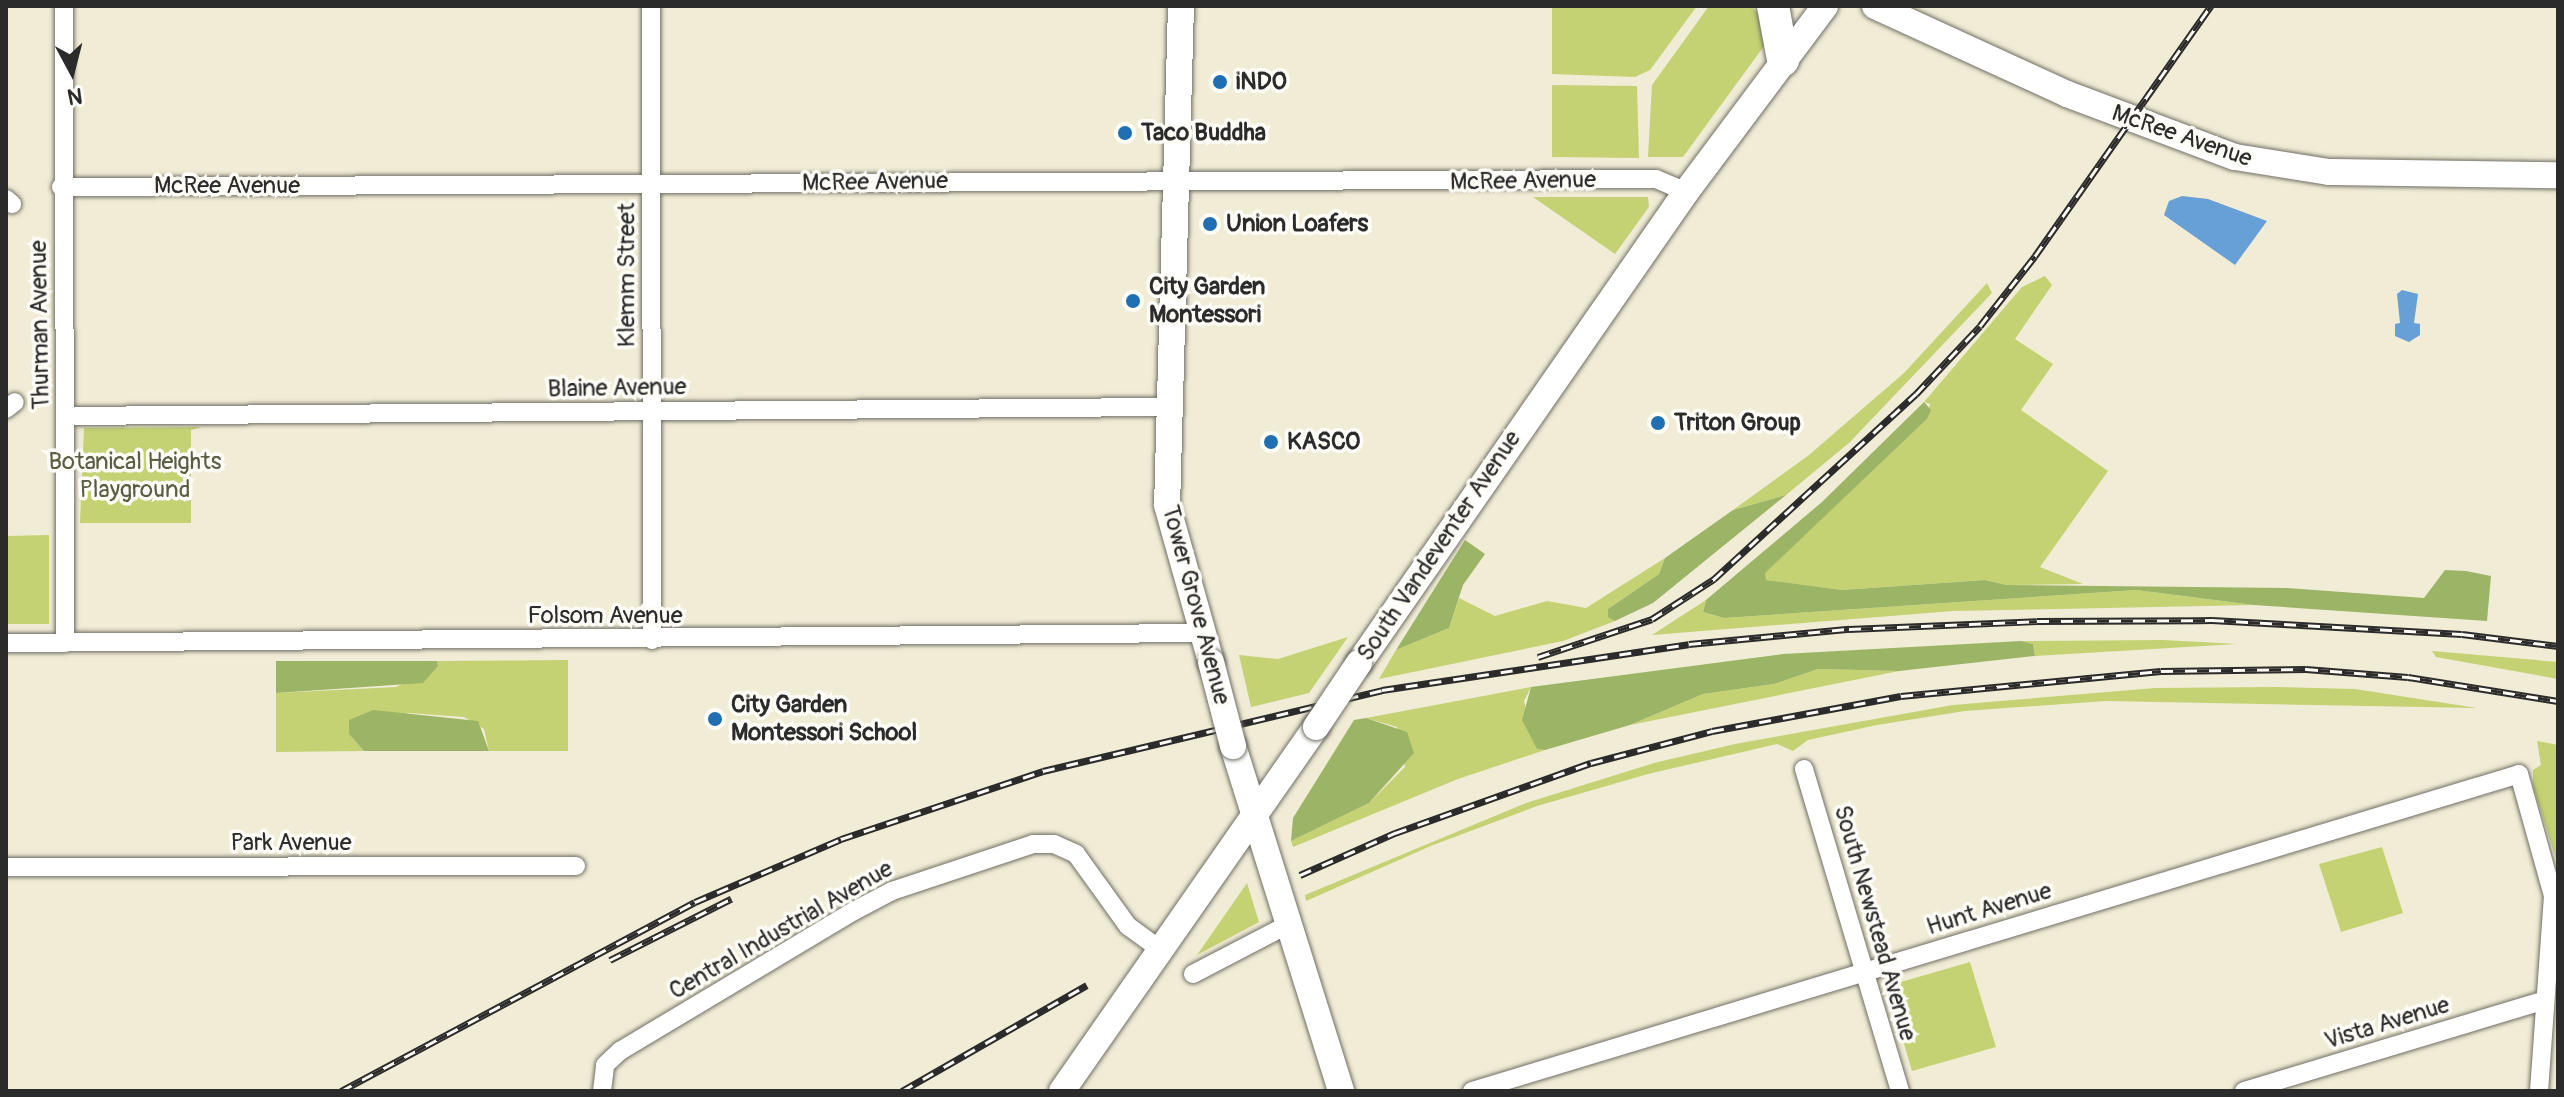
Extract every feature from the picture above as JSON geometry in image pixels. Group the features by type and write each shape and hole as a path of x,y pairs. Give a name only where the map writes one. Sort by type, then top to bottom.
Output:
{"highway":[{"path":"1773,6 1783,60"}],"main road":[{"name":"Tower Grove Avenue","path":"1181,6 1168,518 1233,746 1341,1091"},
{"name":"South Vandeventer Avenue","path":"1062,1091 1686,192 1825,6"},
{"name":"McRee Avenue","path":"1875,6 2067,94 2235,157 2329,172 2558,175"}],"street":[{"name":"Thurman Avenue","path":"64,6 61,187 66,416 65,643"},
{"name":"Klemm Street","path":"651,6 652,640"},
{"name":"McRee Avenue","path":"61,187 1656,179 1686,192"},
{"name":"Blaine Avenue","path":"66,416 1169,407"},
{"name":"Folsom Avenue","path":"6,643 1203,633"},
{"name":"South Newstead Avenue","path":"1804,769 1900,1091"},
{"name":"Hunt Avenue","path":"1472,1091 2519,774 2551,882 2543,1001"},
{"name":"Central Industrial Avenue","path":"602,1091 605,1065 620,1051 854,911 892,891 1033,844 1054,844 1076,854 1128,926 1162,951"},
{"name":"Park Avenue","path":"6,867 576,866"},
{"path":"1193,974 1289,924"},
{"name":"Vista Avenue","path":"2244,1091 2543,1001"},
{"path":"2539,1091 2543,1001"}],"green space":[{"path":"1552,6 1697,6 1650,70 1635,77 1552,74"},
{"path":"1709,6 1751,6 1763,19 1767,42 1683,157 1648,157 1652,85"},
{"path":"1552,85 1637,86 1639,158 1552,157"},
{"path":"1533,197 1648,197 1649,207 1615,254"},
{"path":"2045,276 2052,285 2015,339 2053,364 2021,410 2108,471 2040,567 2083,584 2007,585 1985,580 1842,590 1765,580 1764,573 1927,419 1930,404 1924,402 2022,287"},
{"path":"1987,283 1992,293 1849,443 1786,495 1733,510 1809,455 1904,373"},
{"path":"1924,402 1931,410 1927,419 1765,573 1766,580 1842,590 1985,580 2007,585 2287,588 2424,598 2445,570 2466,571 2491,576 2487,621 2254,605 2136,590 1724,618 1703,612 1706,600 1822,502"},
{"name":"Botanical Heights Playground","path":"202,427 191,430 191,523 80,523 84,428"},
{"path":"1786,495 1653,603 1615,621 1608,617 1608,609 1659,574 1665,558 1733,510"},
{"path":"49,535 49,624 6,624 6,536"},
{"path":"1465,540 1485,554 1463,585 1449,628 1396,650"},
{"path":"1665,558 1659,574 1608,609 1615,621 1563,641 1379,679 1396,650 1449,628 1459,598 1495,616 1547,601 1586,608"},
{"path":"2136,590 2254,605 1953,611 1652,635 1706,600 1703,612 1724,618"},
{"path":"1348,637 1309,693 1251,707 1239,655 1278,659"},
{"path":"2163,640 2237,644 2035,656 2033,644 2021,641"},
{"path":"2021,641 2033,644 2035,656 1899,671 1818,669 1774,684 1703,694 1630,725 1545,750 1537,749 1522,720 1531,687 1783,654"},
{"path":"2432,651 2558,662 2558,679 2436,657"},
{"path":"568,660 568,751 489,751 484,729 464,717 408,713 349,734 364,751 276,752 276,693 396,687 438,666 437,661"},
{"path":"276,661 437,661 438,666 423,683 276,693"},
{"path":"1818,669 1899,671 1630,725 1703,694 1774,684"},
{"path":"1531,687 1524,701 1537,749 1545,750 1458,779 1293,847 1291,841 1369,803 1405,767 1397,727 1366,718"},
{"path":"2155,688 2355,689 2477,708 2106,701 1965,711 1877,725 1808,740 1793,751 1777,744 1648,774 1537,806 1433,845 1306,901 1305,895 1526,803 1654,763 1735,744 1953,705"},
{"path":"373,710 478,721 489,751 364,751 349,734 349,720"},
{"path":"1366,718 1407,732 1414,753 1369,803 1291,841 1293,818 1354,720"},
{"path":"2537,741 2558,745 2558,865 2533,786 2533,770 2541,765"},
{"path":"2382,847 2403,913 2341,932 2319,864"},
{"path":"1247,883 1259,922 1197,955"},
{"path":"1970,962 1996,1047 1912,1071 1887,986"}],"water":[{"path":"2182,196 2208,199 2267,221 2235,265 2164,215 2169,201"},
{"path":"2402,290 2418,294 2414,323 2420,324 2420,335 2409,342 2395,336 2395,324 2400,323 2397,294"}],"railway":[{"path":"1538,657 1652,619 1714,579 1916,394 1980,326 2035,256 2211,6"},
{"path":"341,1091 695,902 841,839 1043,771 1382,690 1689,644 1849,629 2037,621 2212,620 2462,634 2558,646"},
{"path":"1300,875 1395,833 1591,763 1712,731 1901,696 2161,671 2306,669 2408,677 2558,701"},
{"path":"610,960 731,899"},
{"path":"902,1091 1087,985"}],"place":[{"name":"iNDO","path":"1220,82"},
{"name":"Taco Buddha","path":"1125,133"},
{"name":"Union Loafers","path":"1210,224"},
{"name":"City Garden Montessori","path":"1133,301"},
{"name":"Triton Group","path":"1658,423"},
{"name":"KASCO","path":"1271,442"},
{"name":"City Garden Montessori School","path":"715,719"}]}
